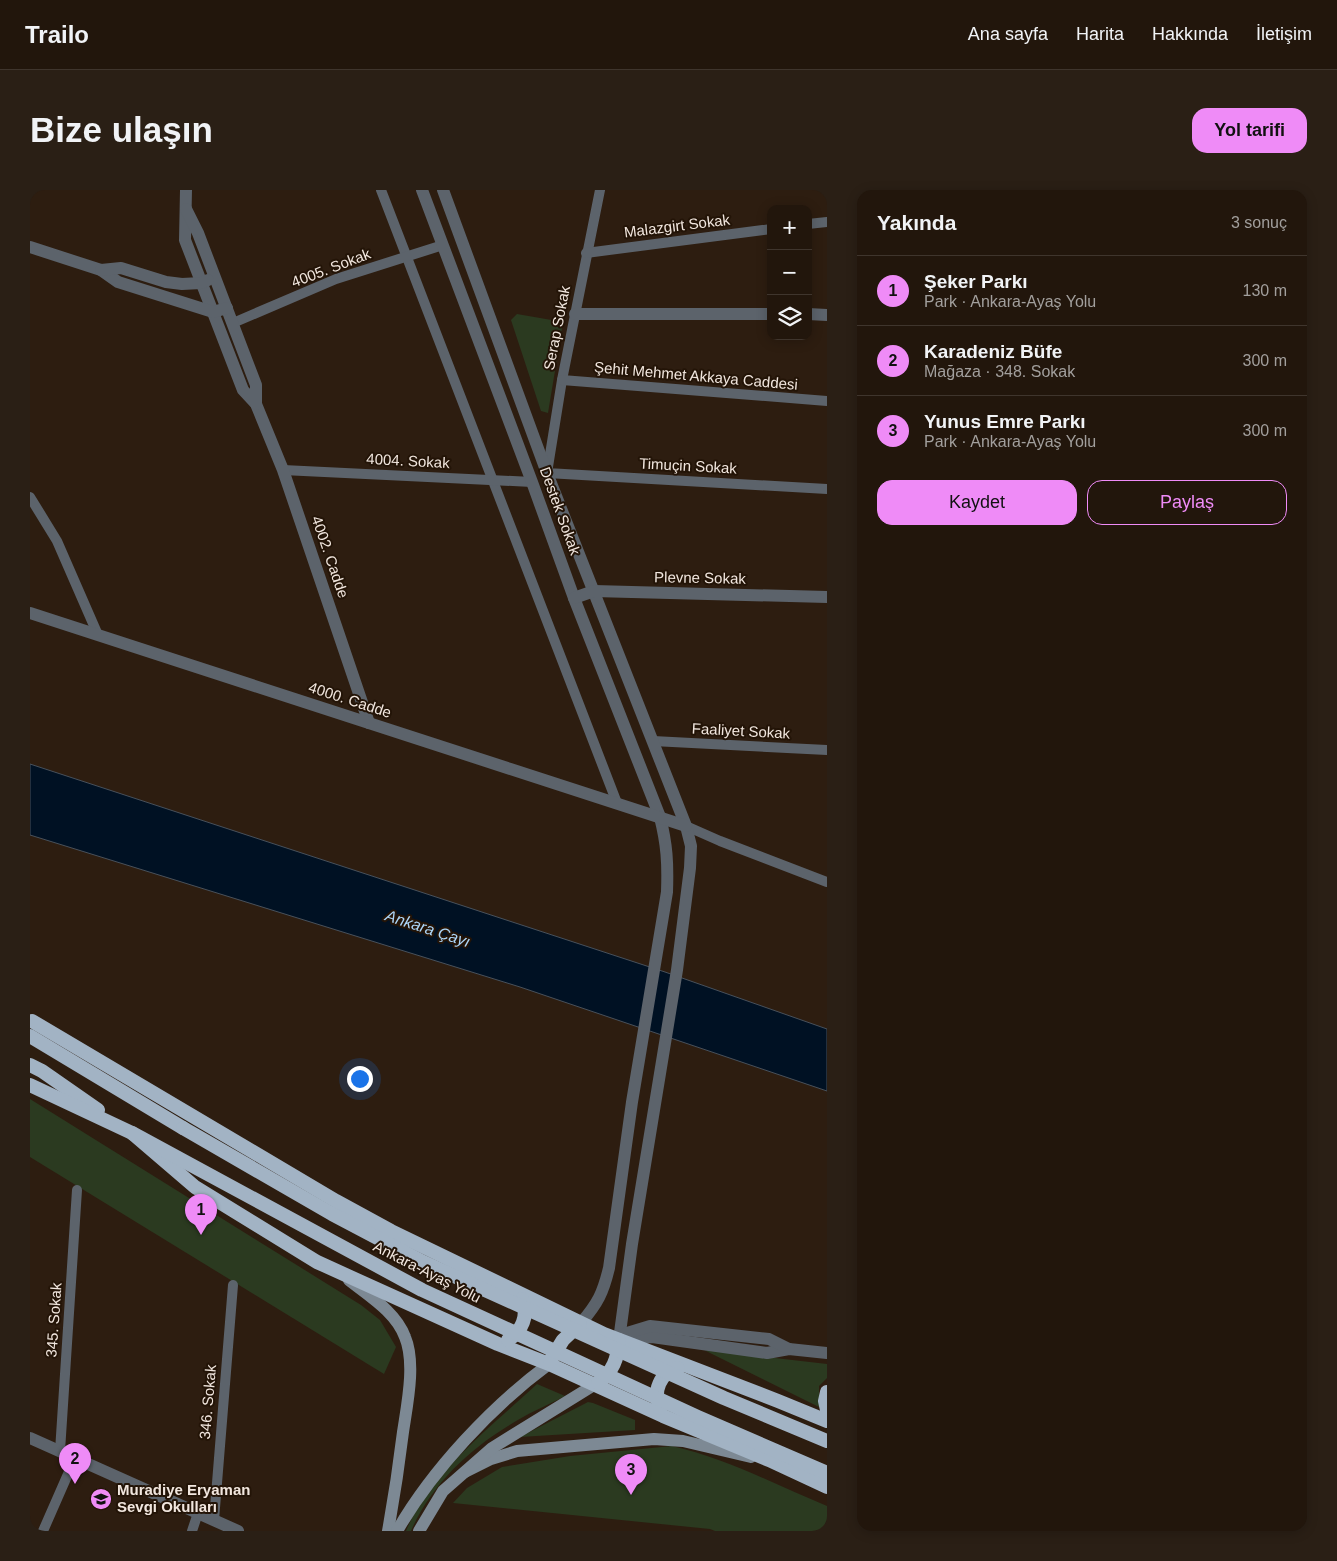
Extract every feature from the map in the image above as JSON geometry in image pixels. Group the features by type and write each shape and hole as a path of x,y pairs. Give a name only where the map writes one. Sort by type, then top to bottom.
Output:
{"highway":[{"path":"31,1020 133,1099"},
{"path":"31,1020 391,1231 619,1340 778,1401 827,1422"},
{"name":"Ankara-Ayaş Yolu","path":"30,1036 133,1099 332,1214 423,1262 716,1394 827,1441"},
{"name":"Ankara-Ayaş Yolu","path":"30,1065 42,1071 132,1133 422,1290 698,1417 827,1473"},
{"path":"30,1086 132,1133 195,1187 317,1262 498,1344 549,1364 827,1487"},
{"path":"498,1344 515,1336 521,1328 525,1309 517,1292"},
{"path":"549,1364 563,1340 581,1323"},
{"path":"594,1385 613,1368 619,1340"},
{"path":"678,1422 668,1415 659,1404 658,1384 672,1369 696,1370"},
{"path":"827,1392 825,1401 827,1410"}],"main road":[{"path":"340,1272 388,1311 398,1323 405,1336 409,1351 407,1403 388,1531"},
{"path":"397,1531 437,1472 475,1430 530,1378 549,1364"},
{"path":"419,1531 443,1491 492,1448 594,1385"},
{"path":"465,1472 491,1459 517,1451 654,1439 683,1441 769,1460"}],"street":[{"name":"4002. Cadde","path":"186,190 185,240 243,390 256,404 282,470 369,723"},
{"path":"381,190 491,480 617,803"},
{"name":"Destek Sokak","path":"422,190 574,598 660,817 666,841 668,866 667,892 643,1035 609,1268 604,1289 596,1306 581,1323"},
{"name":"Destek Sokak","path":"443,190 547,473 686,826 691,846 677,970 632,1244 619,1340"},
{"name":"Serap Sokak","path":"547,473 562,380 600,190"},
{"name":"4002. Cadde","path":"186,209 198,232 256,385 256,404"},
{"path":"812,224 827,222"},
{"name":"Malazgirt Sokak","path":"586,253 767,230"},
{"name":"4005. Sokak","path":"233,323 336,279 443,245"},
{"path":"30,247 101,270 118,282 213,312 227,308"},
{"path":"101,270 121,268 166,282 182,284 201,283 215,278"},
{"path":"575,314 767,314"},
{"path":"812,314 827,315"},
{"name":"Şehit Mehmet Akkaya Caddesi","path":"562,380 827,401"},
{"name":"4004. Sokak","path":"282,470 532,482"},
{"name":"Timuçin Sokak","path":"547,473 827,489"},
{"path":"30,497 57,541 98,635"},
{"name":"Plevne Sokak","path":"574,598 594,591 827,597"},
{"name":"4000. Cadde","path":"30,613 660,817"},
{"name":"Faaliyet Sokak","path":"652,741 827,750"},
{"path":"660,817 827,882"},
{"name":"345. Sokak","path":"60,1451 77,1190"},
{"name":"346. Sokak","path":"214,1520 233,1286"},
{"path":"619,1340 627,1333 650,1326 769,1340 789,1349 827,1353"},
{"path":"30,1438 238,1531"},
{"path":"43,1531 75,1458"},
{"path":"192,1531 198,1513"}],"green space":[{"path":"517,314 563,322 548,413 541,411 511,320"},
{"path":"30,1099 361,1305 380,1320 396,1347 384,1374 30,1157"},
{"path":"704,1350 827,1364 827,1378 819,1386 819,1407"},
{"path":"537,1384 565,1396 515,1422 478,1447 451,1471 439,1485 428,1500 411,1531 406,1531 417,1510 446,1470"},
{"path":"588,1402 635,1420 635,1430 520,1437"},
{"path":"672,1446 712,1457 827,1506 827,1531 715,1531 453,1503 467,1488 502,1467 570,1456"}],"water":[{"name":"Ankara Çayı","path":"30,764 665,972 827,1029 827,1091 520,987 30,835"}],"place":[{"name":"Şeker Parkı","path":"201,1235"},
{"name":"Karadeniz Büfe","path":"75,1484"},
{"name":"Yunus Emre Parkı","path":"631,1495"},
{"name":"Muradiye Eryaman Sevgi Okulları","path":"101,1499"}]}
